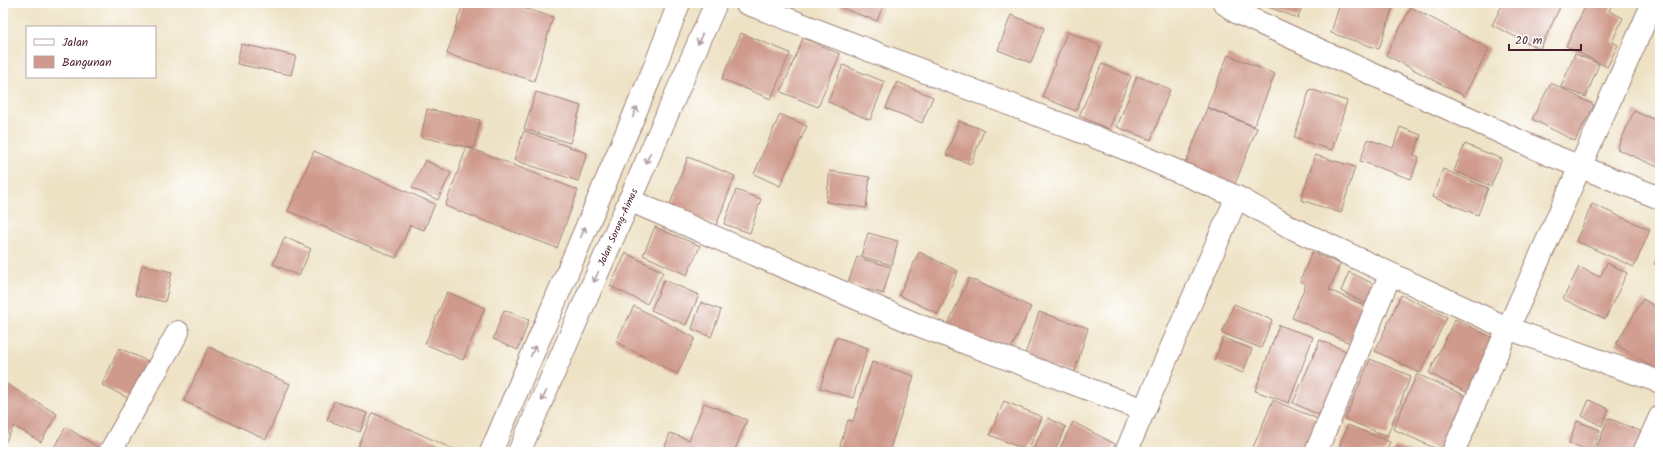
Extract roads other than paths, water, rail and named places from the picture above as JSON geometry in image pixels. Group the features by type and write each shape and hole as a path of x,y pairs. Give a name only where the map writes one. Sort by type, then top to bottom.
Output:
{"main road":[{"path":"491,452 552,304 655,66 680,3"},
{"name":"Jalan Sorong-Aimas","path":"519,452 716,3"},
{"path":"746,3 962,87 1051,119 1237,197 1288,226 1390,275 1507,328 1660,382"},
{"path":"1224,3 1238,13 1579,167 1660,198"},
{"path":"1453,452 1653,3"},
{"path":"1126,452 1237,197"},
{"path":"629,200 918,325 1144,410"},
{"path":"1316,452 1390,275"},
{"path":"110,452 178,332"},
{"path":"1644,452 1660,417"}]}
